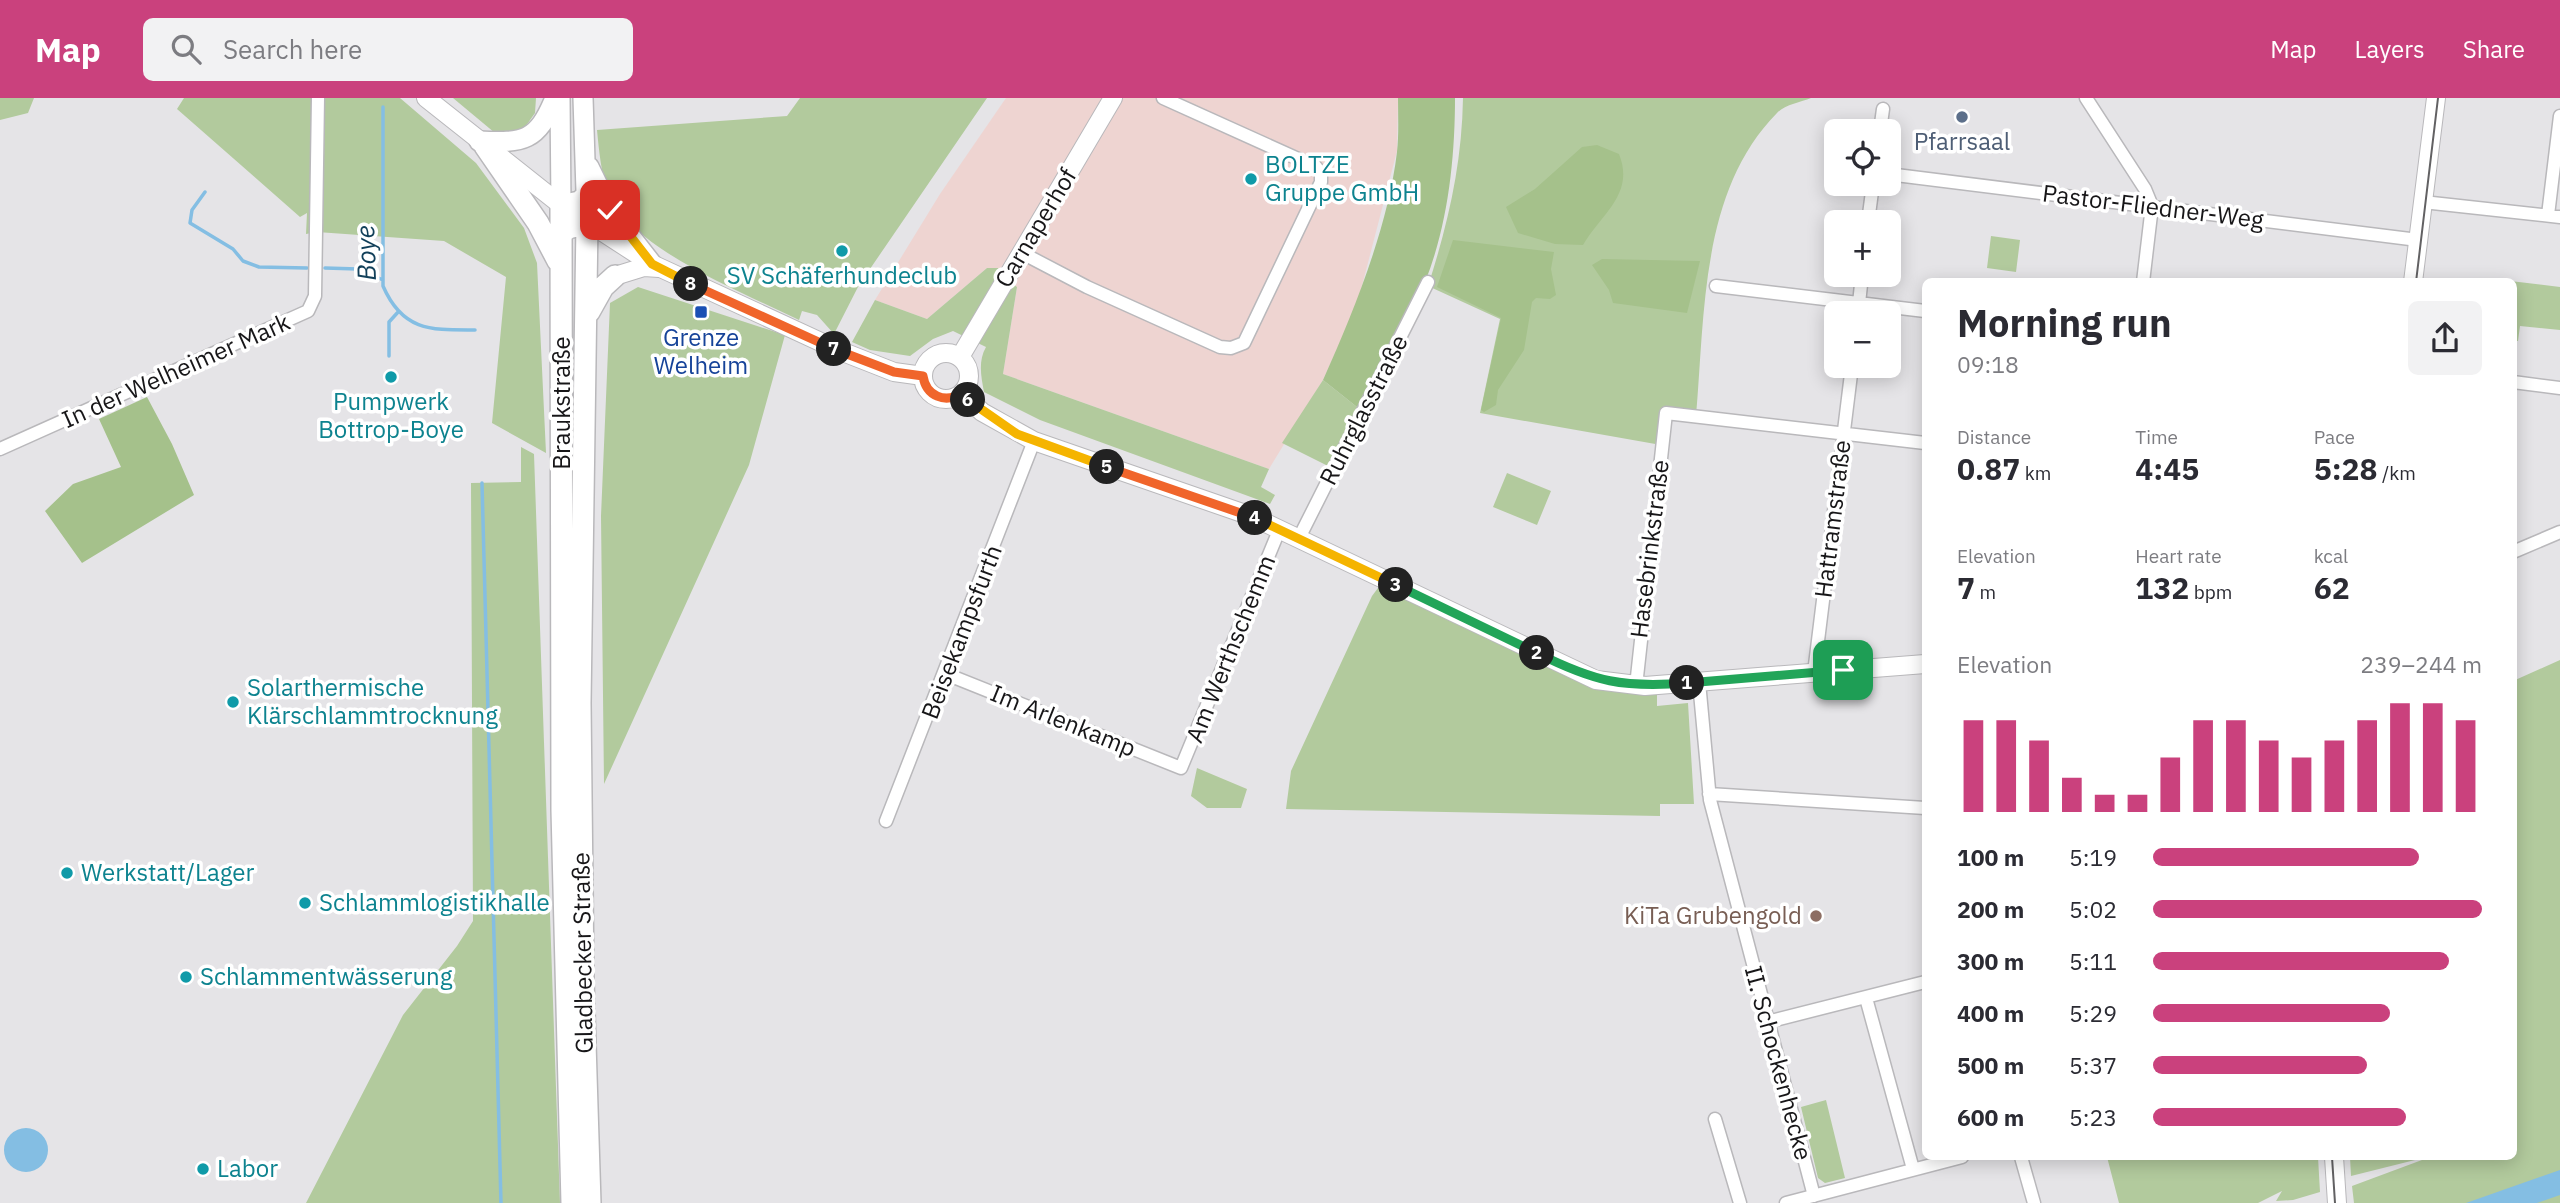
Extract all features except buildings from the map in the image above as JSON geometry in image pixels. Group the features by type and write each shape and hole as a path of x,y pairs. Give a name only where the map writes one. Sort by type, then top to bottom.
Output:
{"highway":[{"path":"482,144 533,215 561,267"},
{"name":"Braukstraße","path":"561,205 571,705"},
{"path":"561,234 568,228 587,223"},
{"name":"Braukstraße","path":"571,705 588,317 587,223"},
{"path":"588,317 593,301 615,276"},
{"name":"Gladbecker Straße","path":"571,705 565,992 572,1203"},
{"name":"Gladbecker Straße","path":"571,705 590,1203"}],"main road":[{"path":"426,98 561,205 655,266 801,335 878,367 901,374 923,376"},
{"path":"482,144 511,143 530,137 546,119 557,98"},
{"name":"Braukstraße","path":"557,98 561,205"},
{"name":"Braukstraße","path":"583,98 587,223"},
{"name":"Carnaperhof","path":"960,357 1113,98"},
{"path":"2413,278 2436,98"},
{"path":"586,160 610,210 655,266"},
{"path":"561,205 579,201 586,195"},
{"path":"615,276 636,268 655,266"},
{"path":"948,353 960,357 969,374 962,393 950,398 938,397 927,388 923,376 926,364 936,355 948,353"},
{"path":"962,393 982,412 1034,441 1221,504 1279,528 1583,675 1610,683 1636,686 1922,664"},
{"path":"2335,1164 2337,1203"}],"street":[{"name":"In der Welheimer Mark","path":"0,449 302,316 310,309 315,296 318,98"},
{"path":"1022,253 1087,287 1220,347 1231,348 1244,343 1298,234 1321,181 1321,174 1316,167 1163,98"},
{"path":"2086,98 2145,189 2152,206 2143,278"},
{"path":"1882,119 1883,109"},
{"path":"2423,202 2554,216 2560,116"},
{"name":"Pastor-Fliedner-Weg","path":"1901,176 2418,240"},
{"name":"Ruhrglasstraße","path":"1299,538 1428,282"},
{"path":"1716,286 1824,303"},
{"path":"1901,310 1922,311"},
{"name":"Hattramstraße","path":"1814,673 1851,378"},
{"path":"2517,383 2560,388"},
{"name":"Hasebrinkstraße","path":"1636,686 1666,413 1844,433"},
{"path":"1844,433 1922,443"},
{"name":"Beisekampsfurth","path":"886,821 946,674 1034,441"},
{"name":"Am Werthschemm","path":"1181,768 1279,528"},
{"path":"2517,550 2560,532"},
{"name":"Im Arlenkamp","path":"946,674 1181,768"},
{"name":"II. Schockenhecke","path":"1699,682 1709,794 1809,1199"},
{"path":"1709,794 1922,808"},
{"path":"1767,1022 1922,983"},
{"path":"1866,999 1913,1169"},
{"path":"1715,1119 1740,1203"},
{"path":"1786,1203 1950,1160"},
{"path":"2022,1160 2034,1203"}],"shaded area":[{"path":"1006,98 1398,98 1397,151 1357,305 1323,380 1269,469 1003,374 1017,287 987,268 927,319 875,300 940,194"}],"green space":[{"path":"0,98 34,98 28,113 0,120"},
{"path":"184,98 400,98 476,163 524,228 537,263 546,453 492,423 506,277 444,241 317,232 306,234 307,213 300,217 177,109"},
{"path":"453,98 536,98 535,113 523,130 495,133"},
{"path":"800,98 987,98 859,285 834,334 817,315 802,311 799,320 722,283 666,252 622,215 609,194 601,162 597,130 787,116"},
{"path":"1398,98 1455,98 1452,168 1445,215 1425,282 1362,411 1323,380 1358,297 1386,210 1397,152"},
{"path":"1463,98 1811,98 1777,113 1752,144 1733,179 1711,256 1705,296 1696,416 1666,411 1661,445 1480,413 1500,319 1428,286 1453,194"},
{"path":"1597,145 1619,154 1623,181 1614,202 1583,245 1555,244 1518,233 1506,207 1535,189 1582,147"},
{"path":"1991,236 2020,240 2016,272 1987,268"},
{"path":"1453,240 1554,252 1551,269 1556,295 1550,299 1536,298 1532,302 1524,350 1498,390 1496,405 1484,412 1481,410 1501,318 1437,287"},
{"path":"1602,259 1700,261 1687,313 1613,303 1609,290 1592,265"},
{"path":"987,268 998,268 1005,278 1017,287 1003,374 1269,469 1261,487 1275,495 1270,504 1040,420 984,392 981,363 986,347 953,331 933,339 910,356 870,350 852,342 875,300 927,319"},
{"path":"2517,282 2560,287 2560,330 2520,326 2518,341"},
{"path":"638,287 785,335 749,465 604,784 601,516 610,303"},
{"path":"1323,380 1362,411 1332,468 1282,443"},
{"path":"147,397 172,444 194,495 82,563 45,511 73,484 121,467 99,419"},
{"path":"521,447 534,454 560,1203 306,1203 403,1015 473,921 471,483 521,482"},
{"path":"1507,473 1551,491 1537,525 1493,507"},
{"path":"1384,580 1557,663 1657,685 1657,706 1688,703 1694,804 1660,804 1660,816 1286,809 1291,771 1372,596"},
{"path":"2560,660 2560,1203 2354,1203 2352,1186 2422,1160 2517,1160 2517,679"},
{"path":"1197,768 1247,789 1241,808 1207,808 1191,796"},
{"path":"1826,1100 1845,1178 1825,1183 1818,1178 1801,1107"},
{"path":"2108,1160 2318,1160 2320,1192 2293,1200 2276,1201 2282,1191 2258,1203 2119,1203"},
{"path":"2350,1160 2415,1160 2351,1176"}],"water":[{"path":"26,1128 35,1129 42,1134 47,1141 47,1159 42,1166 35,1171 26,1172 17,1171 10,1166 5,1159 4,1150 5,1141 10,1134 17,1129"},
{"path":"2560,1170 2560,1195 2537,1203 2466,1203"}],"waterway":[{"name":"Boye","path":"383,107 383,286 400,312 420,325 445,330 475,330"},
{"path":"205,192 192,210 190,223 233,249 243,261 259,267 307,268"},
{"path":"325,268 358,269 383,280"},
{"path":"389,356 389,322 399,311"},
{"path":"482,483 501,1203"}],"tram line":[{"path":"2416,278 2438,98"},
{"path":"2332,1160 2335,1203"}],"place":[{"name":"Pfarrsaal","path":"1962,117"},
{"name":"BOLTZE Gruppe GmbH","path":"1251,179"},
{"name":"SV Schäferhundeclub","path":"842,251"},
{"name":"Grenze Welheim","path":"701,312"},
{"name":"Pumpwerk Bottrop-Boye","path":"391,377"},
{"name":"Solarthermische Klärschlammtrocknung","path":"233,702"},
{"name":"Werkstatt/Lager","path":"67,873"},
{"name":"Schlammlogistikhalle","path":"305,903"},
{"name":"KiTa Grubengold","path":"1816,916"},
{"name":"Schlammentwässerung","path":"186,977"},
{"name":"Labor","path":"203,1169"}],"route":[{"path":"610,210 628,237 652,264 711,294 878,367 901,374 923,376 927,388 938,397 950,398 962,393 982,412 1006,428 1053,449 1251,516 1596,680 1645,686 1843,670"}]}
